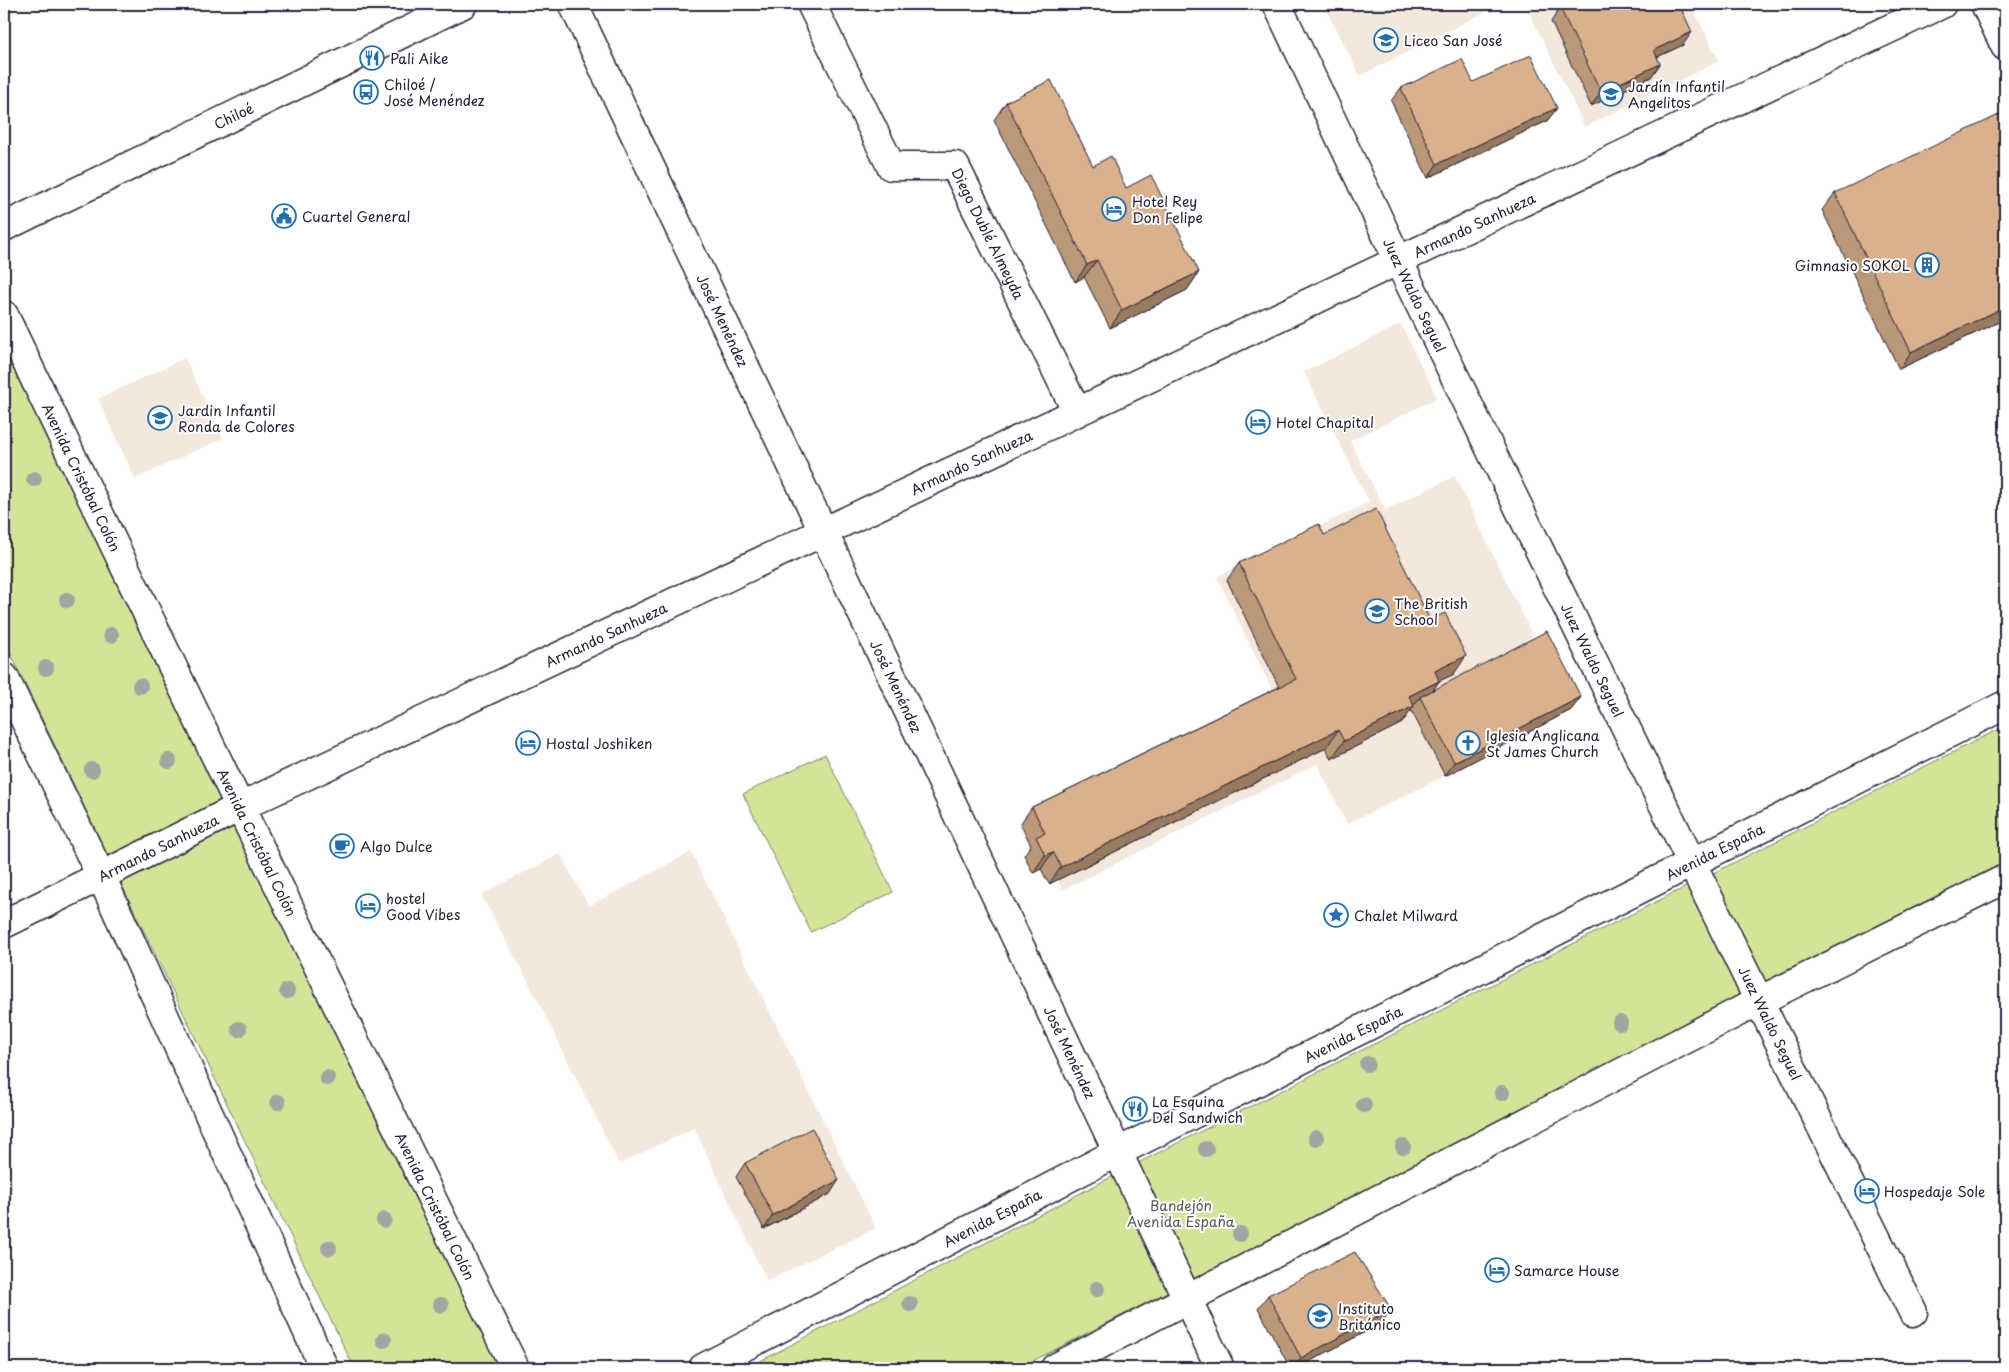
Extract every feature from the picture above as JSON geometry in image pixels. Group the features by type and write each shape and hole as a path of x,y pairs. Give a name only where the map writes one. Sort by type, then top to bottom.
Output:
{"street":[{"name":"Chiloé","path":"4,227 463,4"},
{"name":"José Menéndez","path":"573,4 1220,1368"},
{"name":"Diego Dublé Almeyda","path":"811,4 890,166 955,166 1077,412"},
{"name":"Juez Waldo Seguel","path":"1278,4 1398,260 1912,1312"},
{"name":"Armando Sanhueza","path":"4,924 240,807 1942,4"},
{"path":"1985,4 2005,46"},
{"name":"Avenida Cristóbal Colón","path":"4,315 240,807 515,1368"},
{"path":"4,677 101,876 324,1368"},
{"name":"Avenida España","path":"703,1368 1118,1152 2005,705"},
{"path":"1055,1368 1759,1001 2005,879"}],"shaded area":[{"name":"Liceo San José","path":"1323,4 1501,4 1360,76"},
{"name":"Jardín Infantil Angelitos","path":"1525,4 1691,4 1719,61 1585,127"},
{"name":"The British School","path":"1401,324 1437,398 1350,441 1385,510 1455,476 1537,645 1411,710 1445,776 1347,824 1317,764 1062,890 1026,816 1274,694 1217,577 1369,502 1304,372"},
{"name":"Jardin Infantil Ronda de Colores","path":"185,358 223,438 135,479 98,399"},
{"path":"691,852 876,1228 767,1281 694,1128 619,1164 526,977 481,895 560,854 589,906"}],"green space":[{"path":"4,303 506,1368 354,1368 4,640"},
{"name":"Bandejón Avenida España","path":"2005,726 2005,863 1019,1368 747,1368 1132,1166"},
{"path":"825,754 893,892 811,932 743,794"}],"building":[{"path":"1570,4 1592,4 1595,7 1601,4 1679,4 1692,32 1654,50 1660,64 1601,92 1560,8"},
{"path":"1531,55 1557,108 1437,164 1401,88 1462,59 1473,82"},
{"path":"1051,80 1093,166 1111,156 1126,188 1151,175 1199,272 1122,310 1097,260 1087,265 1006,102"},
{"name":"Gimnasio SOKOL","path":"2005,112 2005,307 1911,352 1835,193"},
{"path":"1376,509 1430,620 1445,613 1466,656 1435,671 1439,681 1409,696 1414,706 1344,741 1338,730 1061,867 1053,852 1045,855 1036,837 1045,833 1032,807 1296,679 1239,563 1319,524 1324,535"},
{"name":"Iglesia Anglicana St James Church","path":"1547,631 1581,697 1454,762 1420,697"},
{"path":"812,1128 839,1180 773,1215 745,1163"},
{"name":"Instituto Británico","path":"1355,1252 1391,1309 1301,1358 1268,1295"}],"place":[{"name":"Liceo San José","path":"1386,40"},
{"name":"Pali Aike","path":"372,58"},
{"name":"Chiloé / José Menéndez","path":"366,92"},
{"name":"Jardín Infantil Angelitos","path":"1611,94"},
{"name":"Hotel Rey Don Felipe","path":"1114,209"},
{"name":"Cuartel General","path":"284,216"},
{"name":"Gimnasio SOKOL","path":"1927,265"},
{"name":"Jardin Infantil Ronda de Colores","path":"160,418"},
{"name":"Hotel Chapital","path":"1258,422"},
{"name":"The British School","path":"1377,611"},
{"name":"Hostal Joshiken","path":"528,743"},
{"name":"Iglesia Anglicana St James Church","path":"1468,743"},
{"name":"Algo Dulce","path":"342,846"},
{"name":"hostel Good Vibes","path":"368,906"},
{"name":"Chalet Milward","path":"1336,915"},
{"name":"La Esquina Del Sandwich","path":"1135,1109"},
{"name":"Hospedaje Sole","path":"1867,1191"},
{"name":"Samarce House","path":"1497,1270"},
{"name":"Instituto Británico","path":"1320,1316"}]}
